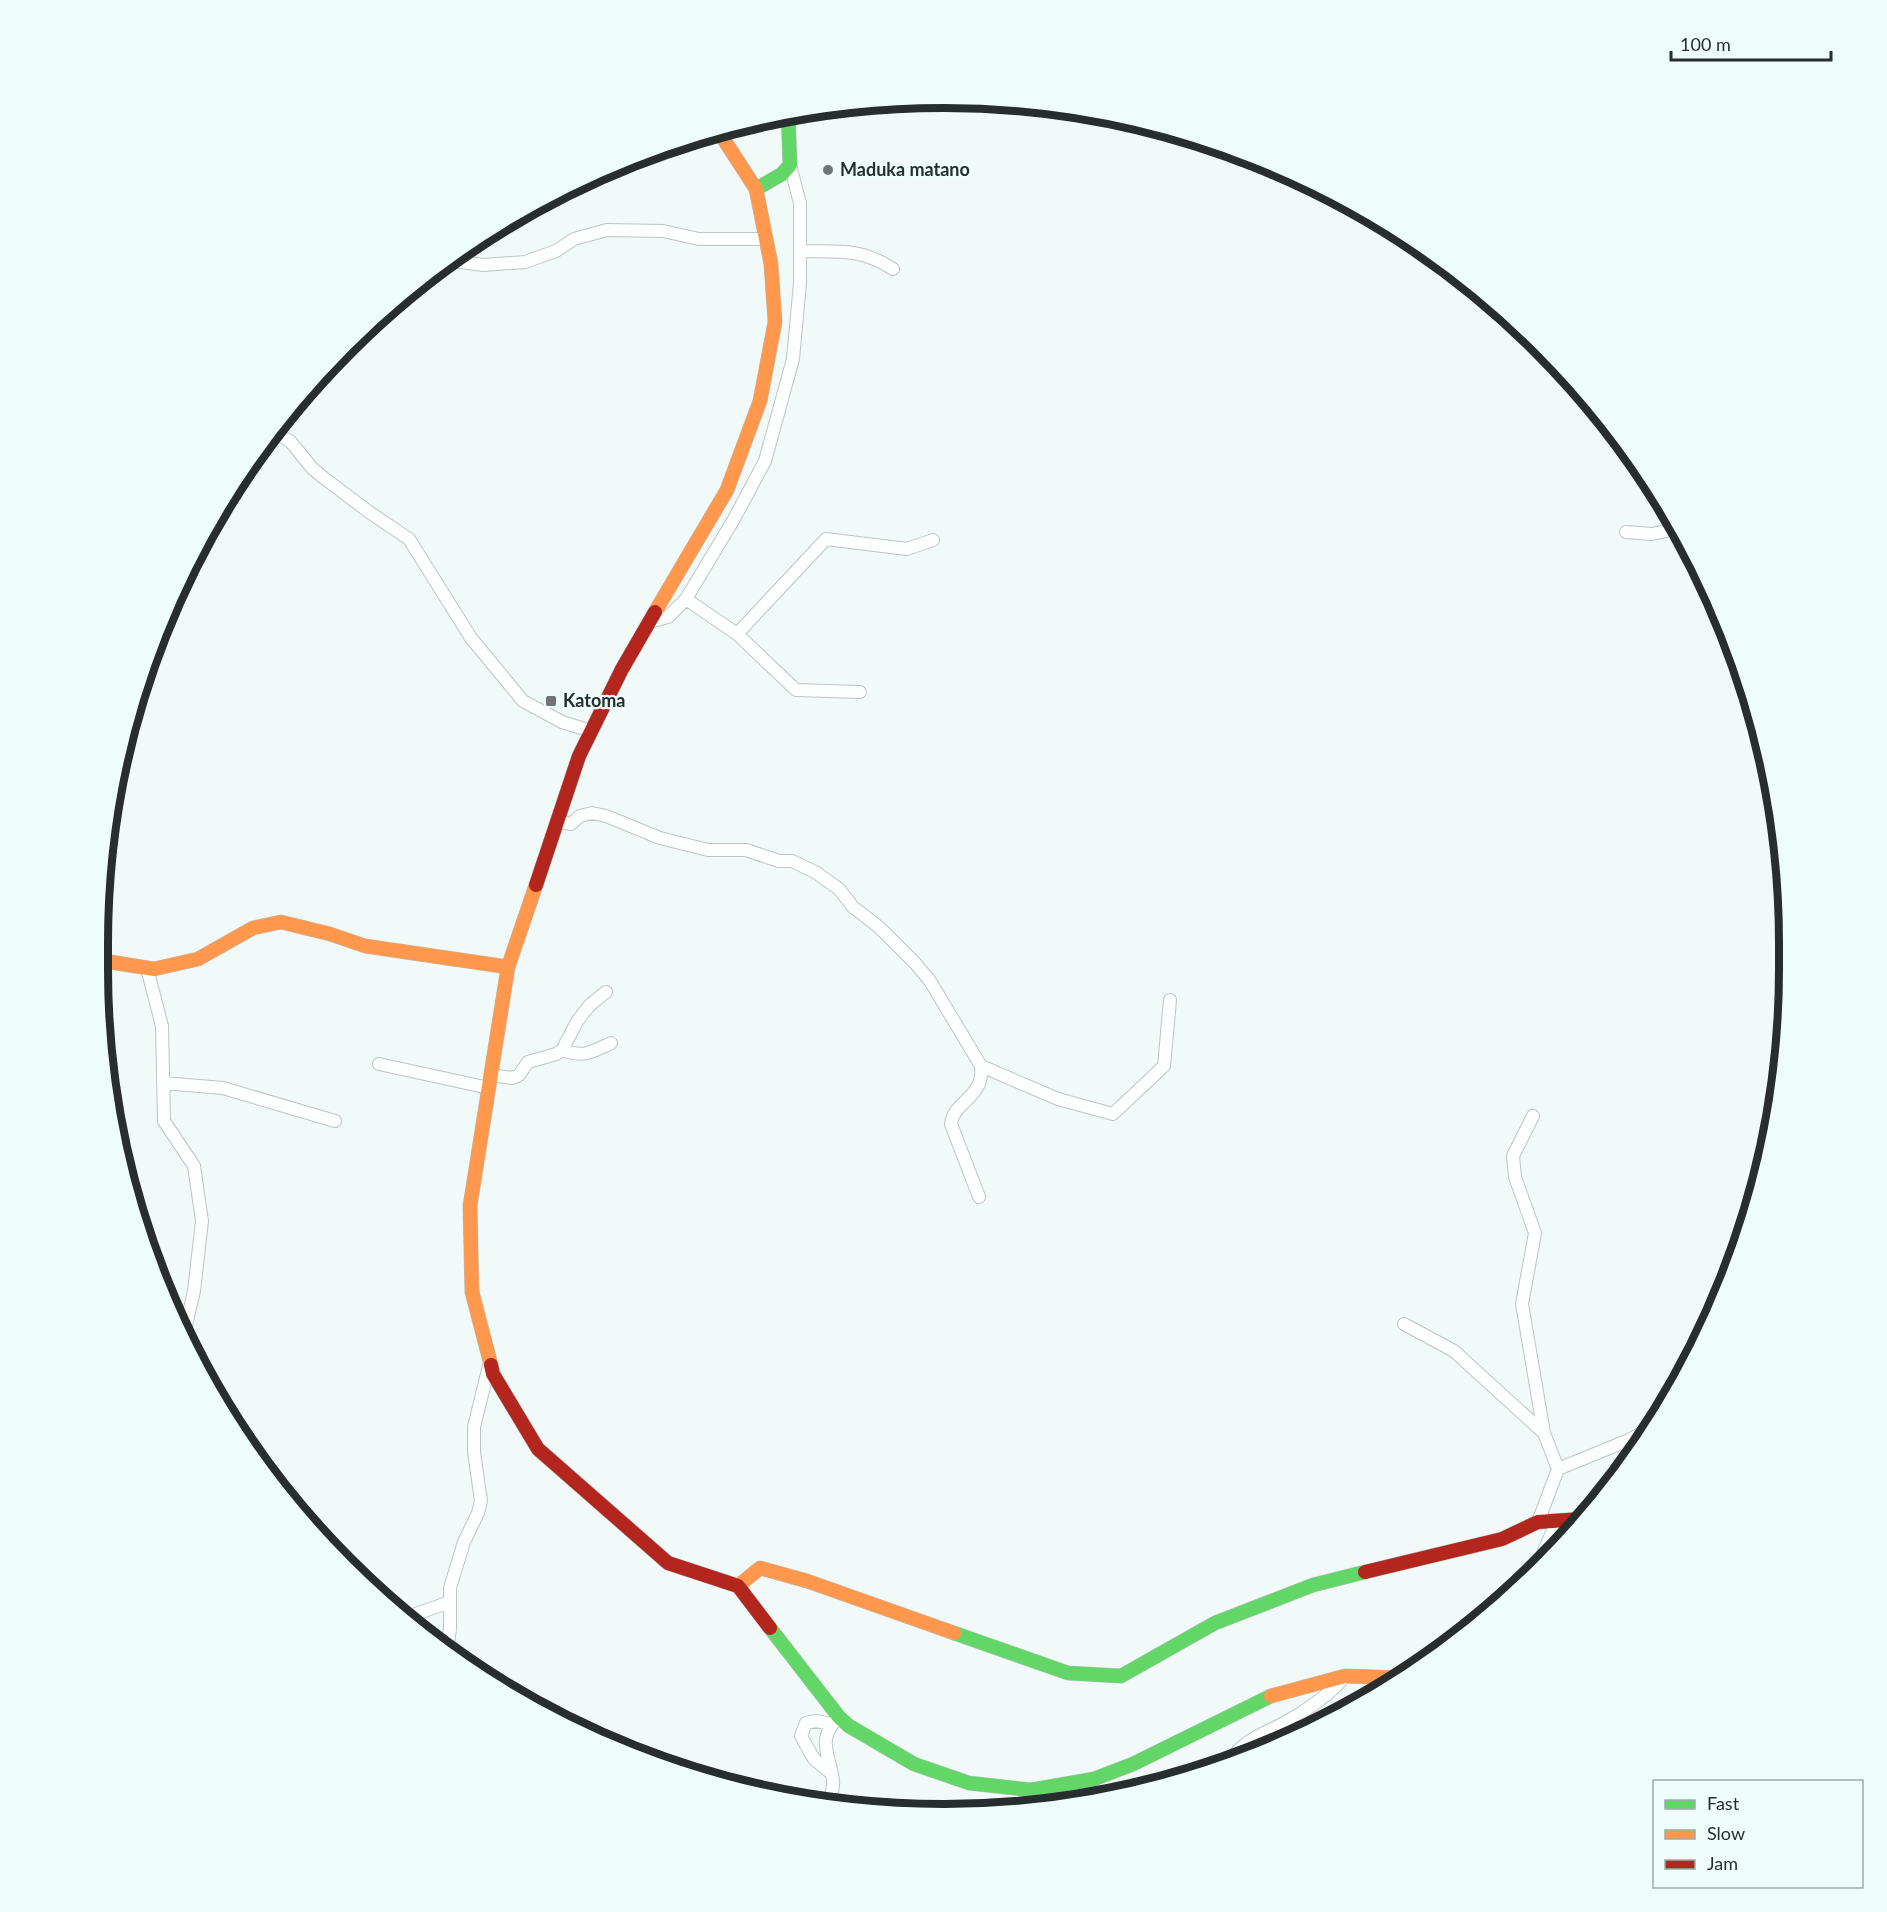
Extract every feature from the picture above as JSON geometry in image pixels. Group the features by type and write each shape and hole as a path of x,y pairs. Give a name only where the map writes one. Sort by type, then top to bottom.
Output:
{"main road":[{"path":"756,189 782,174 790,165 788,123"},
{"path":"722,137 756,189 771,264 775,322 769,361 759,401 727,490 622,669 579,756 508,967 470,1206 472,1292 493,1374 538,1449 668,1563 738,1586 835,1720 914,1764 969,1783 1031,1790 1094,1779 1133,1764 1266,1697 1345,1676 1385,1677"},
{"path":"108,962 154,969 198,959 253,928 281,922 330,934 365,946 508,967"},
{"path":"738,1586 759,1568 818,1585 1068,1673 1121,1676 1215,1623 1313,1585 1502,1539 1538,1522 1571,1520"}],"street":[{"path":"650,622 668,617 686,599 734,519 765,461 793,359 800,283 800,203 790,165"},
{"path":"461,262 483,265 525,262 556,251 574,239 607,230 663,231 699,239 766,239"},
{"path":"800,251 846,250 876,258 893,269"},
{"path":"281,436 290,441 312,468 324,478 409,539 471,638 523,700 562,722 591,731"},
{"path":"1626,532 1652,534 1669,531"},
{"path":"737,634 826,539 907,549 933,540"},
{"path":"686,599 737,634 796,690 860,692"},
{"path":"557,822 571,824 580,816 592,813 606,816 660,838 708,850 746,850 779,861 792,861 815,872 839,889 853,907 880,928 930,981 981,1066 982,1073 977,1088 969,1100 951,1118 951,1124 979,1197"},
{"path":"147,968 162,1026 164,1121 194,1166 202,1221 194,1291 187,1322"},
{"path":"379,1064 490,1082 512,1078 519,1075 528,1062 562,1050 578,1020 590,1005 606,992"},
{"path":"981,1066 1058,1099 1113,1114 1164,1065 1170,1000"},
{"path":"562,1050 579,1055 588,1054 611,1043"},
{"path":"163,1083 222,1088 335,1121"},
{"path":"1533,1116 1513,1156 1515,1177 1535,1233 1522,1304 1544,1434 1558,1469 1538,1522"},
{"path":"1404,1324 1454,1351 1544,1434"},
{"path":"448,1640 450,1587 481,1501 474,1452 474,1427 490,1362"},
{"path":"1558,1469 1636,1436"},
{"path":"1546,1546 1557,1521"},
{"path":"414,1614 450,1602"},
{"path":"1241,1749 1246,1743 1301,1713 1322,1696 1333,1691 1345,1676"},
{"path":"830,1796 833,1787 826,1740 827,1730 835,1720"},
{"path":"830,1772 814,1759 801,1736 806,1723 835,1720"}],"traffic: fast":[{"path":"756,189 782,174 790,165 788,123"},
{"path":"954,1633 1068,1673 1121,1676 1215,1623 1313,1585 1365,1572"},
{"path":"770,1628 839,1717 849,1726 914,1764 969,1783 1031,1790 1094,1779 1133,1764 1271,1696"}],"traffic: slow":[{"path":"655,612 727,490 760,401 775,322 771,264 756,189 722,137"},
{"path":"491,1365 472,1292 470,1206 508,967 536,885"},
{"path":"108,962 154,969 198,959 253,928 281,922 330,934 365,946 508,967"},
{"path":"738,1586 760,1568 807,1581 954,1633"},
{"path":"1271,1696 1345,1676 1385,1677"}],"traffic: jam":[{"path":"536,885 579,756 622,669 655,612"},
{"path":"491,1365 493,1374 538,1449 668,1563 738,1586 770,1628"},
{"path":"1365,1572 1502,1539 1538,1522 1571,1520"}],"place":[{"name":"Maduka matano","path":"828,170"},
{"name":"Katoma","path":"551,701"}]}
